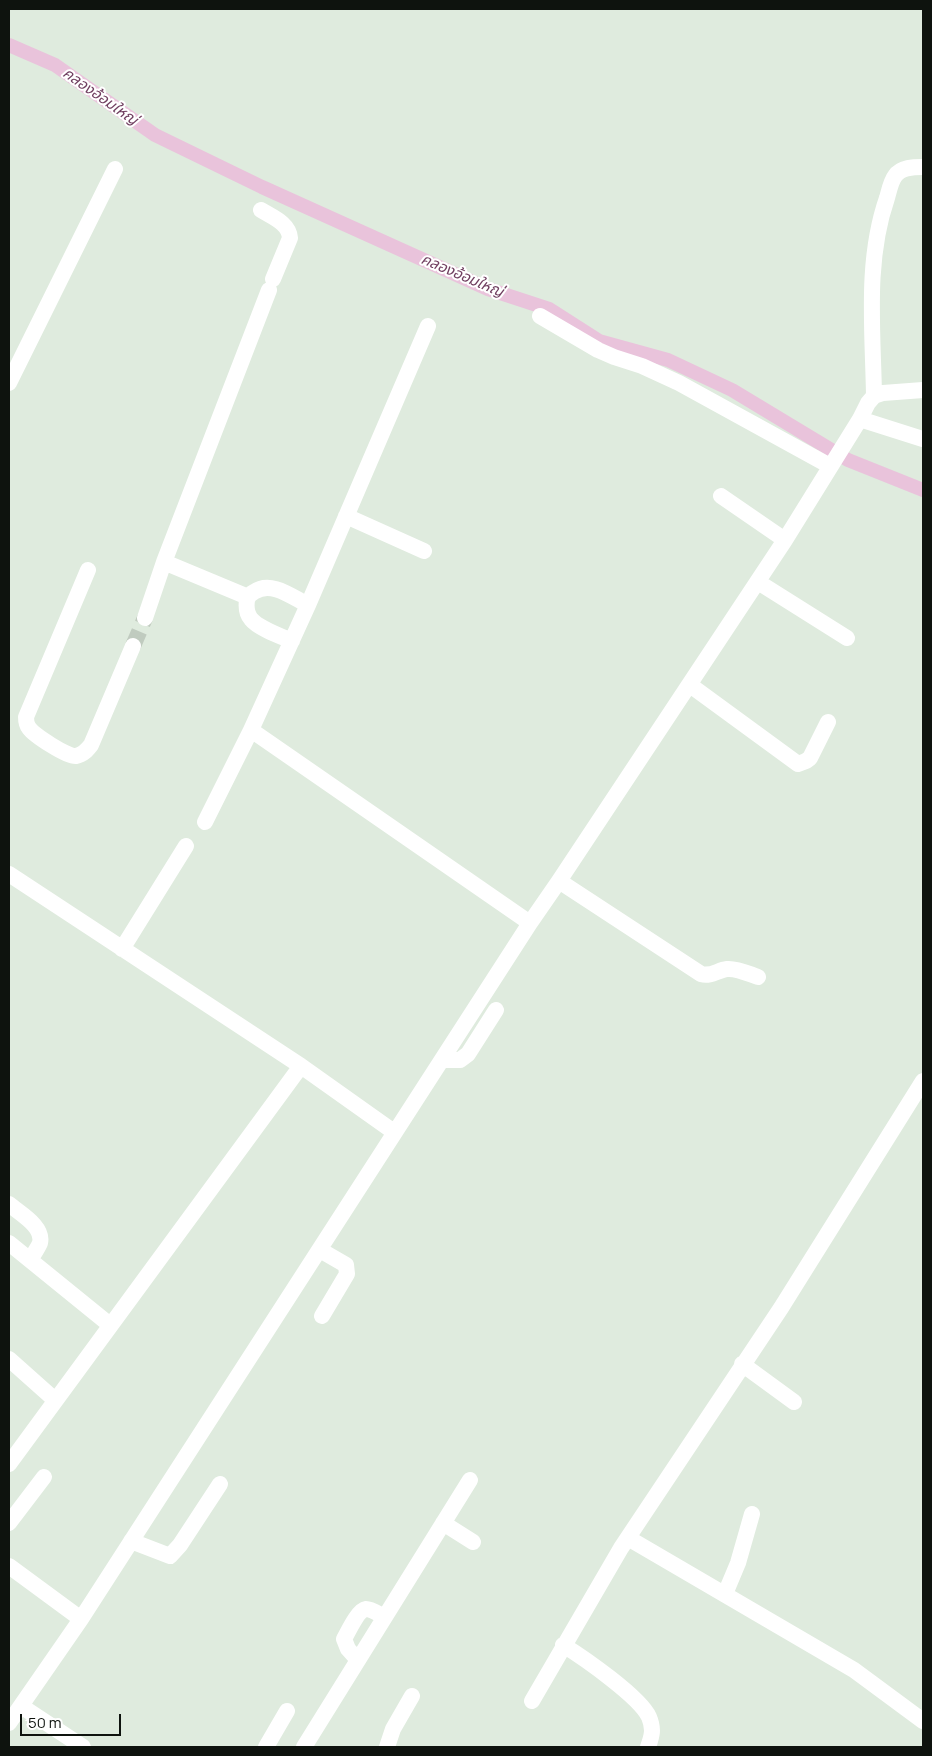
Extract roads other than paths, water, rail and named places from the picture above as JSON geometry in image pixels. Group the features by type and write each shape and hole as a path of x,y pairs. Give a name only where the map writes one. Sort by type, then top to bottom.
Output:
{"street":[{"path":"874,396 872,279 879,220 894,176 906,169 923,166"},
{"path":"9,383 115,169"},
{"path":"145,618 164,562 290,238 290,231 283,223 261,210"},
{"path":"540,316 598,350 642,366 679,383 832,463"},
{"path":"205,822 251,730 292,641 428,326"},
{"path":"9,1723 81,1619 530,923 758,582 860,419 868,403 874,396 883,393 923,390"},
{"path":"860,419 923,439"},
{"path":"721,496 785,540"},
{"path":"346,516 424,551"},
{"path":"164,562 248,597"},
{"path":"88,570 26,717 26,724 30,730 65,753 75,756 86,752 91,745 133,646"},
{"path":"758,582 847,638"},
{"path":"292,641 256,624 250,618 246,608 248,597 255,591 265,587 274,588 308,605"},
{"path":"690,685 798,764 810,758 828,722"},
{"path":"251,730 530,923"},
{"path":"122,949 186,846"},
{"path":"9,874 301,1066 394,1132"},
{"path":"559,881 700,974 706,976 726,969 733,969 758,977"},
{"path":"442,1060 460,1060 468,1054 496,1010"},
{"path":"9,1464 301,1066"},
{"path":"532,1701 563,1645 628,1538 781,1308 923,1082"},
{"path":"9,1204 36,1226 40,1234 40,1242 30,1260"},
{"path":"9,1243 110,1325"},
{"path":"320,1250 346,1265 347,1274 322,1316"},
{"path":"9,1359 55,1400"},
{"path":"742,1364 794,1402"},
{"path":"9,1523 44,1477"},
{"path":"304,1747 470,1480"},
{"path":"131,1541 170,1556 180,1545 220,1484"},
{"path":"725,1594 738,1563 752,1514"},
{"path":"443,1523 473,1542"},
{"path":"628,1538 854,1670 923,1721"},
{"path":"9,1566 81,1619"},
{"path":"358,1659 348,1649 344,1639 360,1612 366,1609 372,1610 385,1617"},
{"path":"563,1645 582,1657 642,1705 652,1727 653,1734 648,1747"},
{"path":"387,1747 393,1729 412,1696"},
{"path":"21,1706 83,1747"},
{"path":"266,1747 287,1711"}],"waterway":[{"name":"คลองอ้อมใหญ่","path":"9,45 55,65 155,135 262,187 488,289 549,309 599,341 668,360 732,390 848,460 923,490"}],"tunnel":[{"path":"133,646 145,618"}]}
